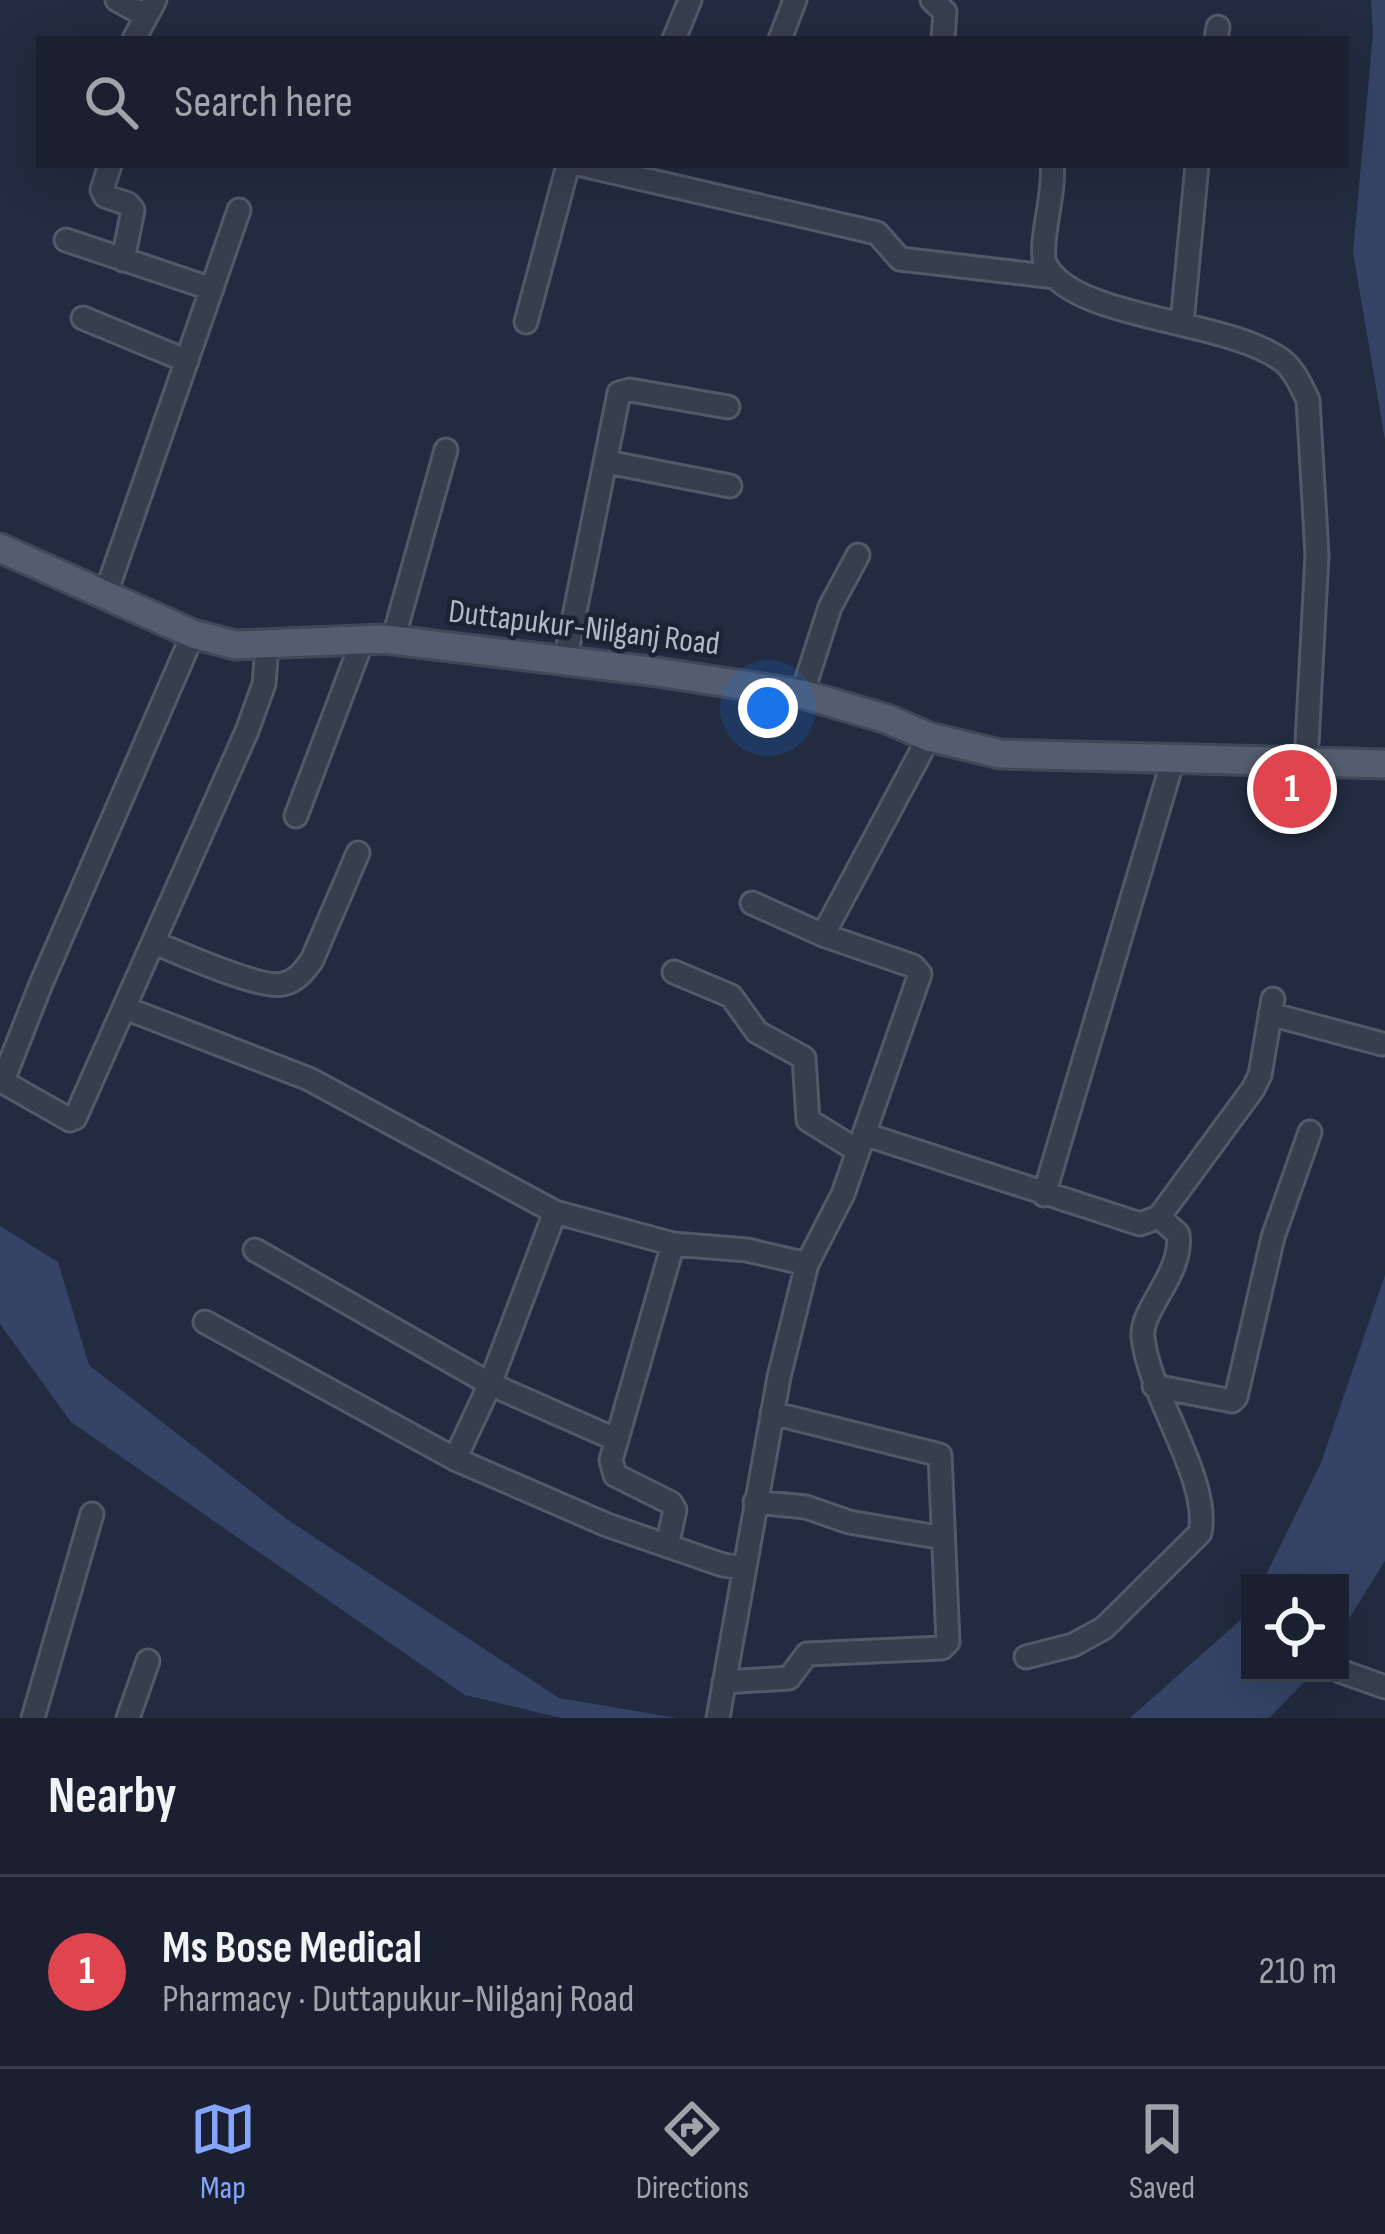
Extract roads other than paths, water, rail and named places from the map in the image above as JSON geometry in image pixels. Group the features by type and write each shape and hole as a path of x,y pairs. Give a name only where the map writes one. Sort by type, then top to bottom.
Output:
{"main road":[{"name":"Duttapukur-Nilganj Road","path":"0,548 193,634 235,645 393,640 802,694 929,737 1000,754 1385,764"}],"street":[{"path":"117,0 150,8 136,36"},
{"path":"675,36 690,0"},
{"path":"781,36 795,0"},
{"path":"942,4 943,36"},
{"path":"109,168 102,190 105,196 133,210 123,260"},
{"path":"526,322 567,168"},
{"path":"1052,168 1053,200 1042,249 1044,263 1055,277 1088,300 1235,338 1282,361 1297,377 1308,400 1317,555 1306,762"},
{"path":"1182,323 1197,168"},
{"path":"619,169 877,233 900,259 1055,277"},
{"path":"106,593 239,210"},
{"path":"66,240 212,289"},
{"path":"83,318 187,361"},
{"path":"565,661 621,391 728,407"},
{"path":"393,640 446,450"},
{"path":"607,462 730,486"},
{"path":"802,694 830,607 858,555"},
{"path":"193,634 41,984 5,1083 70,1120 75,1118 155,943 259,701 267,646"},
{"path":"296,817 363,640"},
{"path":"823,934 929,737"},
{"path":"1044,1195 1173,760"},
{"path":"155,943 231,973 278,986 289,982 302,975 312,960 358,853"},
{"path":"718,1718 772,1413 807,1264 843,1194 920,974 913,966 752,903"},
{"path":"674,972 731,996 757,1032 804,1058 808,1120 861,1142 1140,1224 1159,1217 1253,1089 1260,1075 1272,1006 1382,1044"},
{"path":"125,1008 309,1079 555,1212 673,1244 747,1250 807,1264"},
{"path":"1154,1386 1232,1401 1236,1397 1273,1237 1310,1132"},
{"path":"455,1459 490,1384 555,1212"},
{"path":"1027,1657 1073,1645 1104,1628 1200,1533 1202,1521 1192,1475 1154,1386 1143,1325 1163,1290 1180,1240 1159,1217"},
{"path":"667,1546 675,1510 615,1475 610,1460 673,1244"},
{"path":"255,1250 490,1384 617,1440"},
{"path":"206,1322 455,1459 607,1526 743,1568"},
{"path":"724,1682 789,1678 807,1654 947,1645 937,1453 772,1413"},
{"path":"755,1502 806,1508 849,1522 944,1538"},
{"path":"33,1718 92,1514"},
{"path":"128,1718 148,1661"},
{"path":"1349,1674 1385,1687"}],"water":[{"path":"1371,0 1385,0 1385,440 1353,252 1373,34"},
{"path":"0,1226 58,1262 89,1365 285,1518 559,1698 677,1718 561,1718 465,1695 71,1422 0,1324"},
{"path":"1385,1275 1385,1561 1349,1619 1349,1574 1266,1574 1321,1463"},
{"path":"1241,1620 1241,1682 1304,1682 1269,1718 1130,1718"}],"place":[{"name":"Ms Bose Medical","path":"1292,789"}]}
